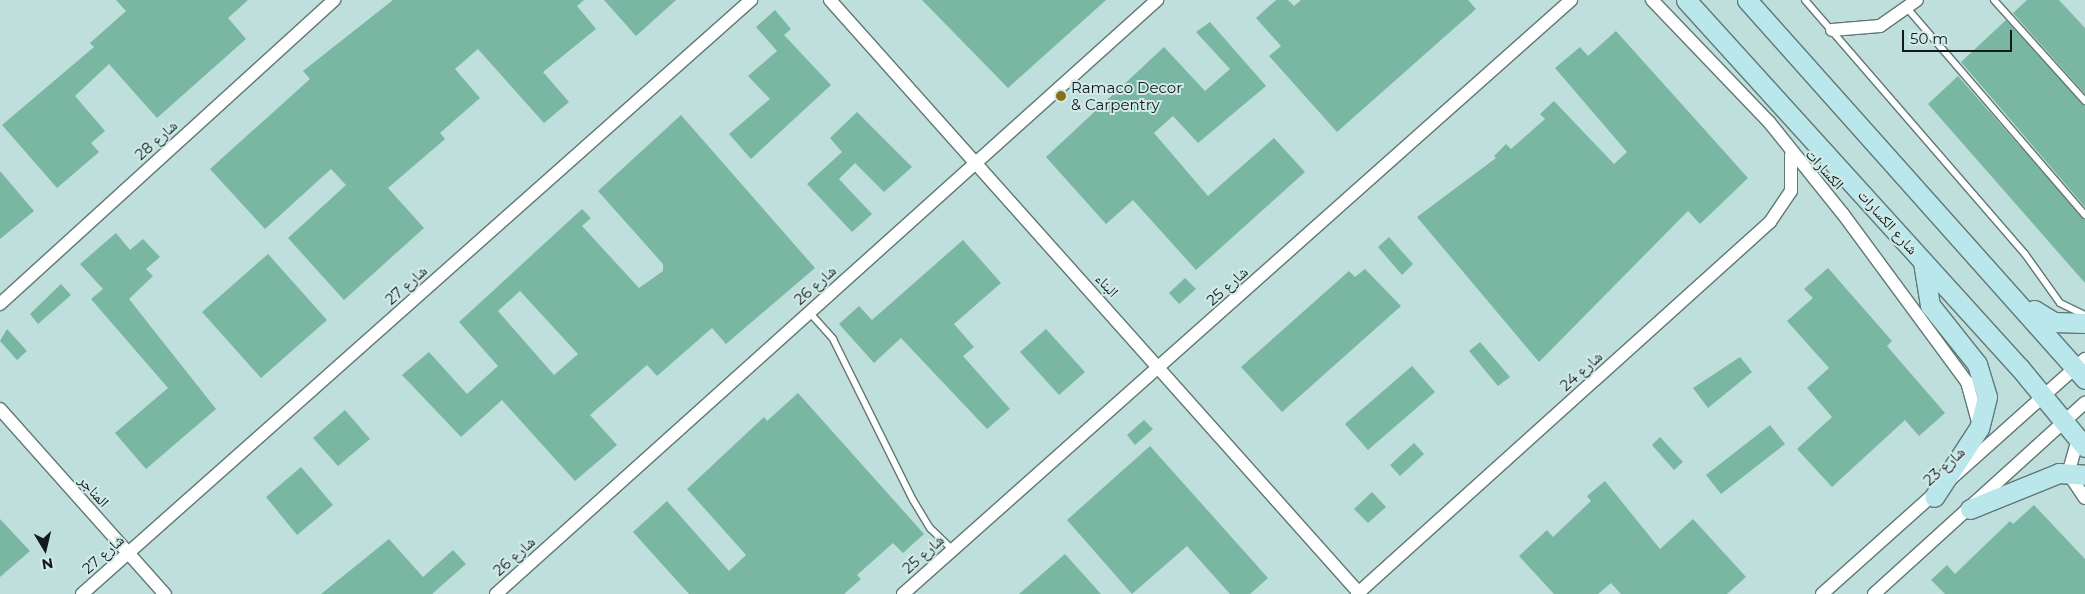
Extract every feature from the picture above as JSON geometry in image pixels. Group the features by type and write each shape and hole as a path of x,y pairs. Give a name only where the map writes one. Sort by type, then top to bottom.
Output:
{"street":[{"name":"شارع 28","path":"0,304 334,0"},
{"name":"شارع 27","path":"82,594 751,0"},
{"name":"البناء","path":"830,0 973,163 1160,367 1358,594"},
{"name":"شارع 26","path":"496,594 973,163 1157,0"},
{"name":"شارع 25","path":"903,594 1571,0"},
{"name":"الكسارات","path":"1652,0 1732,81 1778,132 1791,155 1843,214 1967,382 1979,428"},
{"name":"شارع الكسارات","path":"1686,0 2045,397 2081,443"},
{"path":"1747,0 2082,369"},
{"path":"1832,30 1880,26 1912,4"},
{"name":"شارع 24","path":"1358,594 1770,222 1791,191 1791,155"},
{"path":"1922,260 1930,305 1977,364 1987,387 1986,414 1979,428 1934,497"},
{"path":"2012,294 2054,322 2085,323"},
{"name":"شارع 23","path":"1822,594 2045,397 2082,369"},
{"path":"1874,594 1970,509 2085,402"},
{"name":"المناجر","path":"0,409 165,594"},
{"path":"2081,443 2077,474 2085,498"},
{"path":"1970,509 2042,478 2077,474"}],"lane":[{"path":"1805,0 2025,254 2060,303 2085,315"},
{"path":"1994,0 2085,102"},
{"path":"1912,4 2085,215"},
{"path":"809,312 833,339 913,500 930,528 952,549"}],"shaded area":[{"path":"0,0 2085,0 2085,594 0,594"}],"building":[{"path":"116,0 248,0 228,18 246,39 157,118 109,64 75,96 105,131 91,143 99,152 57,188 2,125 94,47 90,43 126,11"},
{"path":"393,0 584,0 577,6 596,29 543,72 569,102 544,123 478,49 455,69 480,98 440,133 445,139 388,188 424,228 344,300 288,238 346,185 331,169 265,229 210,169 310,79 303,71"},
{"path":"604,0 676,0 636,36"},
{"path":"922,0 1106,0 1008,88"},
{"path":"1276,0 1288,0 1294,6 1301,0 1468,0 1476,9 1337,132 1269,56 1281,46 1256,18"},
{"path":"2027,0 2059,0 2085,28 2085,94 2013,13"},
{"path":"775,10 791,29 784,35 831,85 751,159 729,134 770,99 748,76 777,51 756,27"},
{"path":"2006,20 2085,106 2085,207 1961,62"},
{"path":"1210,22 1266,86 1198,143 1173,116 1154,133 1208,196 1274,138 1305,172 1196,270 1133,200 1106,224 1046,157 1164,47 1205,91 1230,69 1196,32"},
{"path":"1616,31 1748,178 1700,224 1688,211 1539,362 1417,217 1496,158 1494,156 1506,144 1511,149 1545,119 1540,114 1554,101 1614,164 1627,152 1555,68 1580,47 1588,56"},
{"path":"1958,76 2085,220 2085,283 1928,104"},
{"path":"857,112 912,167 884,192 855,163 839,179 872,214 852,232 807,184 842,152 830,138"},
{"path":"681,115 815,268 726,344 712,328 657,376 647,365 590,415 617,445 575,481 502,400 461,437 402,375 429,352 467,394 498,366 459,322 582,209 591,218 582,226 639,288 663,271 663,264 598,191","holes":["520,291 578,354 554,375 498,311"]},
{"path":"0,171 34,211 0,239"},
{"path":"116,233 130,250 143,239 160,257 146,269 153,276 129,299 216,409 146,469 115,433 168,388 91,299 103,289 80,264"},
{"path":"1389,237 1413,264 1402,275 1378,247"},
{"path":"963,240 1001,283 954,324 974,347 963,356 1010,409 987,429 901,338 874,363 839,324 859,306 872,320"},
{"path":"268,254 327,320 261,378 202,312"},
{"path":"1828,268 1892,341 1887,346 1945,413 1919,436 1905,420 1832,487 1797,449 1832,417 1807,388 1829,368 1787,321 1813,298 1804,289"},
{"path":"1365,269 1401,306 1282,412 1241,367 1349,271 1355,277"},
{"path":"1185,278 1196,289 1179,304 1169,293"},
{"path":"61,284 71,295 38,324 30,314"},
{"path":"7,329 27,351 17,360 0,341"},
{"path":"1046,329 1085,372 1059,395 1020,352"},
{"path":"1480,342 1510,377 1498,386 1469,351"},
{"path":"1740,357 1752,372 1708,408 1693,388"},
{"path":"1412,366 1435,392 1368,450 1345,424"},
{"path":"798,393 924,534 903,553 893,543 857,575 861,579 844,594 689,594 633,532 667,501 729,571 746,555 687,489 764,417 767,421"},
{"path":"345,410 370,439 338,466 313,438"},
{"path":"1144,420 1153,429 1135,445 1127,435"},
{"path":"1770,425 1785,444 1721,494 1706,475"},
{"path":"1660,437 1683,462 1674,470 1652,445"},
{"path":"1414,443 1424,454 1400,476 1390,465"},
{"path":"1150,446 1268,578 1250,594 1230,594 1187,546 1132,594 1067,520"},
{"path":"301,467 333,505 297,535 266,497"},
{"path":"1605,481 1660,549 1693,519 1746,577 1727,594 1621,594 1611,583 1598,594 1554,594 1519,556 1547,530 1553,537 1591,501 1587,496"},
{"path":"1372,492 1386,507 1368,523 1354,509"},
{"path":"2034,505 2085,559 2085,594 1945,594 1931,580 1947,565 1955,574 2010,521 2013,524"},
{"path":"0,519 30,551 0,577"},
{"path":"389,539 423,577 453,550 466,564 432,594 321,594"},
{"path":"1065,554 1101,594 1019,594"}],"place":[{"name":"Ramaco Decor & Carpentry","path":"1061,96"}]}
